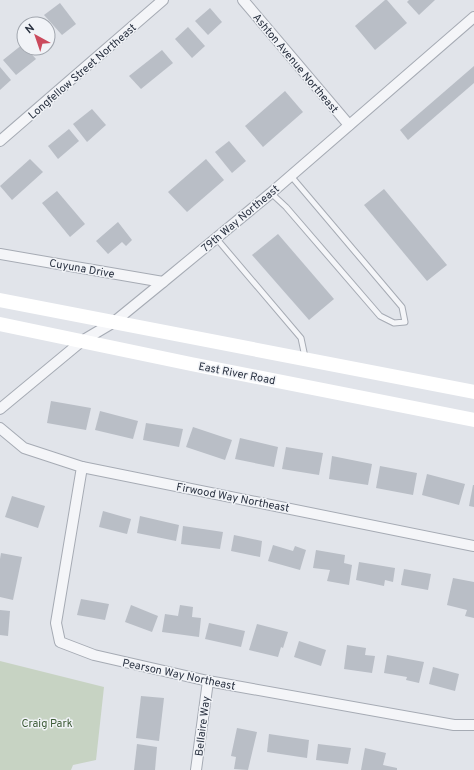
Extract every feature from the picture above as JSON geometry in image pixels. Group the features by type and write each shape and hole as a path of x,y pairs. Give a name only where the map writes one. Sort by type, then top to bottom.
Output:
{"main road":[{"path":"0,300 474,392"},
{"name":"East River Road","path":"0,324 198,366 474,420"}],"street":[{"name":"Longfellow Street Northeast","path":"0,141 163,0"},
{"name":"Ashton Avenue Northeast","path":"244,0 349,126"},
{"name":"79th Way Northeast","path":"0,409 82,341 114,322 271,193 474,17"},
{"name":"Cuyuna Drive","path":"0,254 163,282"},
{"name":"Firwood Way Northeast","path":"0,428 24,448 82,467 474,546"},
{"name":"Pearson Way Northeast","path":"82,467 56,623 60,642 94,655 208,681 454,725 474,725"},
{"name":"Bellaire Way","path":"196,770 208,681"}],"lane":[{"path":"271,193 286,207 380,316 394,323 405,322 402,307 290,176"},
{"path":"216,238 301,338 305,359"}],"green space":[{"name":"Craig Park","path":"0,661 104,687 96,760 73,765 71,770 0,770"}],"building":[{"path":"385,0 387,0 407,23 375,50 355,26"},
{"path":"409,0 435,0 419,15 407,2"},
{"path":"60,3 76,24 62,35 56,28 56,16 44,15"},
{"path":"210,8 222,22 208,35 195,21"},
{"path":"188,27 205,46 192,58 175,39"},
{"path":"16,50 16,56 33,56 36,59 16,75 3,60"},
{"path":"162,50 173,63 141,89 129,76"},
{"path":"474,66 474,83 408,140 400,130"},
{"path":"0,67 11,80 0,90"},
{"path":"285,91 303,112 263,147 245,126"},
{"path":"92,109 106,125 87,142 73,124"},
{"path":"69,129 79,141 58,159 48,146"},
{"path":"229,141 246,161 232,173 215,152"},
{"path":"30,159 43,172 12,200 0,186"},
{"path":"206,159 224,180 187,212 168,192"},
{"path":"384,189 447,265 427,281 364,205"},
{"path":"57,191 85,224 70,237 42,203"},
{"path":"118,222 132,240 126,246 122,242 108,254 96,241"},
{"path":"278,234 334,299 309,320 252,255"},
{"path":"51,401 91,408 86,430 47,423"},
{"path":"100,411 138,421 133,439 95,430"},
{"path":"146,423 183,429 179,447 143,440"},
{"path":"193,427 232,440 225,460 186,447"},
{"path":"240,438 278,447 274,467 235,459"},
{"path":"286,447 323,453 319,475 282,469"},
{"path":"332,456 372,464 368,485 329,479"},
{"path":"380,466 417,473 413,495 376,488"},
{"path":"427,474 465,484 459,505 422,495"},
{"path":"474,485 474,507 469,506"},
{"path":"12,496 45,506 38,528 5,517"},
{"path":"103,511 131,519 127,534 99,527"},
{"path":"140,516 179,525 176,541 137,533"},
{"path":"183,526 223,532 220,549 181,544"},
{"path":"234,535 262,541 260,557 231,551"},
{"path":"273,545 293,551 295,546 306,550 300,570 268,561"},
{"path":"316,550 345,555 344,563 352,565 349,585 327,581 330,570 313,568"},
{"path":"1,553 22,557 13,600 0,597"},
{"path":"359,562 395,568 393,582 385,580 384,586 356,580"},
{"path":"404,569 431,574 428,590 401,585"},
{"path":"453,578 474,582 474,618 465,616 467,610 447,605"},
{"path":"81,599 109,604 105,620 77,615"},
{"path":"131,605 158,616 152,632 125,622"},
{"path":"180,605 193,607 192,617 201,618 199,637 162,632 165,614 178,616"},
{"path":"0,610 10,611 8,636 0,635"},
{"path":"209,623 245,631 241,647 205,639"},
{"path":"257,624 288,632 283,648 281,647 278,657 249,650"},
{"path":"299,641 326,650 321,666 294,657"},
{"path":"347,645 366,648 365,655 375,656 372,673 344,669"},
{"path":"387,655 424,662 419,683 406,680 407,677 384,673"},
{"path":"433,667 459,674 455,691 429,684"},
{"path":"141,696 164,698 159,741 136,738"},
{"path":"237,728 257,732 248,770 234,769 236,757 231,756"},
{"path":"269,734 309,740 307,758 267,752"},
{"path":"137,744 157,747 155,770 134,770"},
{"path":"318,744 351,748 348,764 316,760"},
{"path":"365,748 386,753 383,765 397,768 397,770 361,770"}]}
